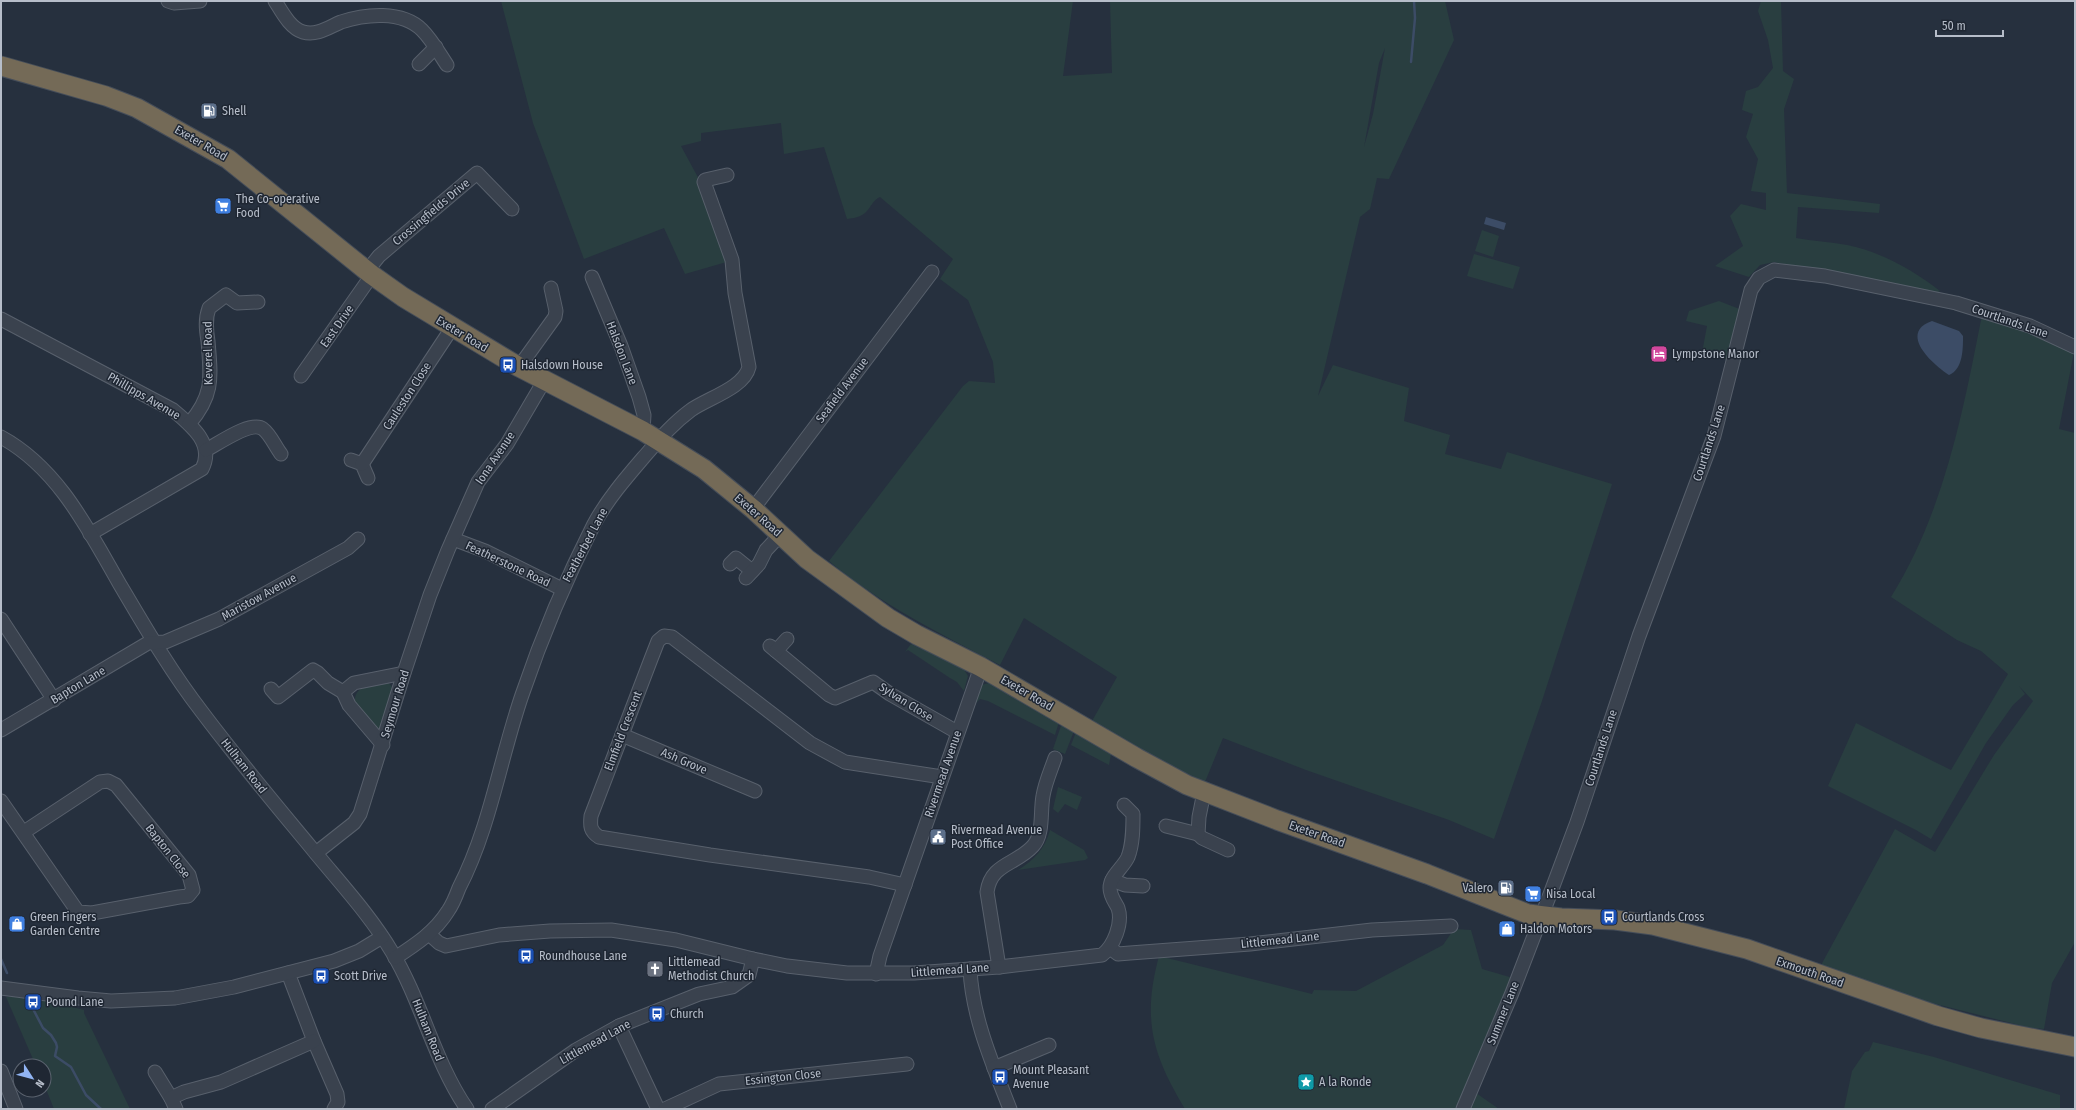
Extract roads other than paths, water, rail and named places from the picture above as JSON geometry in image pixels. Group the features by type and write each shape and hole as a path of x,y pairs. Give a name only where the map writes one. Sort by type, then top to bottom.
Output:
{"highway":[{"name":"Exeter Road","path":"1,66 106,96 160,120 228,159 370,273 452,328 544,381 650,436 704,469 753,509 807,559 888,618 981,666 1137,758 1204,792 1427,874 1517,910 1542,916"},
{"name":"Exmouth Road","path":"1542,916 1615,920 1653,925 1747,949 1938,1016 1981,1028 2075,1047"}],"street":[{"path":"168,1 174,3 200,1"},
{"path":"275,1 290,22 302,32 319,32 355,18 385,16 409,21 422,30 436,47 447,65"},
{"path":"419,64 436,47"},
{"name":"Crossingfields Drive","path":"370,273 379,256 478,173 512,209"},
{"name":"Featherbed Lane","path":"395,958 429,934 448,911 469,870 523,691 539,644 562,589 597,518 614,494 650,436 665,431 693,409 738,384 748,371 749,366 735,293 732,260 704,182 705,180 727,175"},
{"name":"Courtlands Lane","path":"1542,916 1577,822 1639,636 1714,436 1751,290 1759,278 1774,270 1825,276 1955,298 2030,326 2075,346"},
{"name":"Seafield Avenue","path":"753,509 932,272"},
{"name":"East Drive","path":"301,376 370,273"},
{"name":"Halsdon Lane","path":"592,277 621,346 639,397 650,436"},
{"path":"519,367 555,317 556,311 551,288"},
{"name":"Keverel Road","path":"189,424 201,410 210,385 206,325 209,308 226,295 236,304 258,302"},
{"name":"Phillipps Avenue","path":"1,319 173,410 189,424 202,439 206,450"},
{"name":"Cauleston Close","path":"368,478 356,462 452,328"},
{"name":"Iona Avenue","path":"453,539 478,482 507,444 544,381"},
{"path":"90,534 197,473 205,462 206,450 252,426 258,426 264,430 282,456"},
{"name":"Hulham Road","path":"1,437 31,458 53,480 74,507 155,641 205,716 258,784 364,911 395,958 415,999 443,1067 467,1109"},
{"path":"730,564 736,558 749,574 760,564 766,550 780,534"},
{"name":"Maristow Avenue","path":"155,641 165,642 219,619 348,548 358,539"},
{"name":"Featherstone Road","path":"453,539 485,551 562,589"},
{"name":"Seymour Road","path":"316,853 354,823 360,814 430,595 453,539"},
{"path":"1,619 54,700"},
{"name":"Elmfield Crescent","path":"905,885 869,877 710,855 599,836 592,832 590,826 591,816 658,641 664,636 672,637 810,743 836,759 845,762 942,777"},
{"name":"Sylvan Close","path":"787,638 773,648 834,698 873,682 890,694 957,732"},
{"name":"Bapton Lane","path":"1,730 148,643 155,641"},
{"name":"Rivermead Avenue","path":"876,974 880,956 981,666"},
{"path":"271,689 278,697 313,670 318,673 328,684 343,692 349,705 383,745"},
{"path":"343,692 354,683 404,673"},
{"name":"Ash Grove","path":"622,735 747,792"},
{"path":"999,967 988,892 989,883 993,875 1033,846 1038,837 1043,795 1055,758"},
{"name":"Bapton Close","path":"1,801 24,832 78,912 92,913 179,898 188,896 193,890 189,875 116,786 108,781 100,782 24,832"},
{"path":"1198,834 1199,817 1204,792"},
{"path":"1110,948 1116,935 1119,914 1110,889 1112,880 1127,857 1131,843 1132,814 1124,805"},
{"path":"1166,826 1198,834 1202,838 1228,850"},
{"path":"1112,880 1126,885 1143,886"},
{"name":"Summer Lane","path":"1464,1109 1542,916"},
{"name":"Littlemead Lane","path":"492,1109 576,1050 619,1026 699,994 732,988 749,975 754,959 816,970 847,973 914,974 999,967 1064,958 1094,957 1102,954 1110,948 1118,954 1250,944 1372,930 1451,926"},
{"path":"429,934 439,943 446,946 499,935 550,930 611,930 676,940 754,959"},
{"path":"1,988 104,1000 175,998 234,987 346,957 382,937"},
{"path":"970,969 971,987 975,1007 994,1068 1010,1109"},
{"path":"288,973 314,1041 337,1094 338,1102 334,1109"},
{"path":"619,1026 658,1109"},
{"path":"155,1072 173,1104 184,1092 221,1082 314,1041"},
{"path":"994,1068 1049,1045"},
{"name":"Essington Close","path":"665,1109 719,1084 907,1064"},
{"path":"1,1071 16,1109"}],"water":[{"path":"1486,217 1506,223 1504,230 1484,224"},
{"path":"1932,321 1959,331 1963,336 1960,363 1954,372 1949,375 1934,364 1921,348 1918,340 1918,333 1922,326"}],"waterway":[{"path":"1411,62 1415,18 1414,1"},
{"path":"1,959 7,973"},
{"path":"27,1005 32,1007 43,1028 51,1035 56,1043 57,1047 55,1056 71,1067 86,1095 101,1109"}],"place":[{"name":"Shell","path":"209,111"},
{"name":"The Co-operative Food","path":"223,206"},
{"name":"Lympstone Manor","path":"1659,354"},
{"name":"Halsdown House","path":"508,365"},
{"name":"Rivermead Avenue Post Office","path":"938,837"},
{"name":"Valero","path":"1506,888"},
{"name":"Nisa Local","path":"1533,894"},
{"name":"Courtlands Cross","path":"1609,917"},
{"name":"Green Fingers Garden Centre","path":"17,924"},
{"name":"Haldon Motors","path":"1507,929"},
{"name":"Roundhouse Lane","path":"526,956"},
{"name":"Littlemead Methodist Church","path":"655,969"},
{"name":"Scott Drive","path":"321,976"},
{"name":"Pound Lane","path":"33,1002"},
{"name":"Church","path":"657,1014"},
{"name":"Mount Pleasant Avenue","path":"1000,1077"},
{"name":"A la Ronde","path":"1306,1082"}]}
